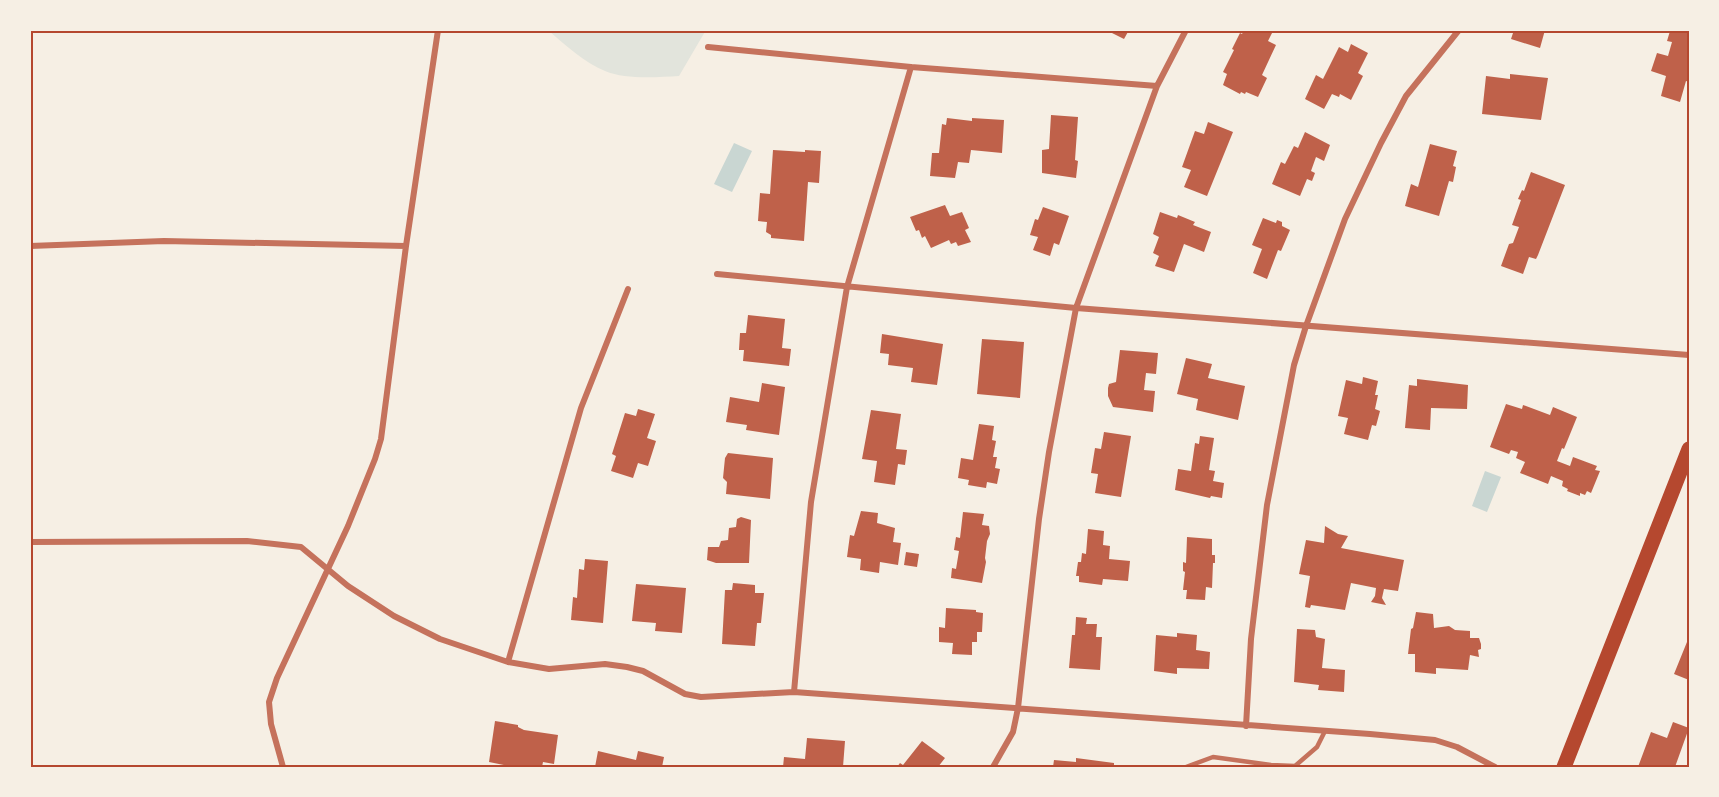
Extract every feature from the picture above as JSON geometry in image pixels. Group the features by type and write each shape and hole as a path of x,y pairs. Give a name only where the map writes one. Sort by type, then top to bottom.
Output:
{"main road":[{"path":"1564,767 1689,449"}],"street":[{"path":"283,767 271,724 269,702 277,678 368,479 381,439 406,246 438,30"},
{"path":"993,767 1013,732 1018,708 1048,452 1076,308 1157,86 1186,30"},
{"path":"1246,726 1251,639 1267,505 1294,365 1345,219 1385,134 1406,96 1459,30"},
{"path":"708,47 911,67 1157,86"},
{"path":"794,692 811,502 847,287 911,67"},
{"path":"30,246 164,241 406,246"},
{"path":"717,274 1076,308 1689,355"},
{"path":"508,662 581,408 628,289"},
{"path":"30,542 247,541 301,547 348,586 394,616 440,639 508,662 549,669 605,664 627,667 643,671 685,694 701,697 719,698 794,692 1435,740 1457,747 1495,767"}],"lane":[{"path":"1186,767 1213,757 1295,766 1317,747 1325,731"}],"shaded area":[{"path":"548,30 706,30 679,76 642,77 622,76 597,68"},
{"path":"734,143 752,151 732,192 714,184"},
{"path":"1485,471 1501,477 1487,512 1472,506"}],"building":[{"path":"1106,30 1129,30 1124,39"},
{"path":"1244,30 1273,31 1268,41 1276,45 1262,75 1267,78 1258,97 1246,92 1240,94 1223,85 1227,74 1223,72 1240,33 1242,34"},
{"path":"1514,30 1545,30 1540,48 1511,39"},
{"path":"1689,30 1689,82 1686,81 1680,102 1661,96 1666,76 1651,71 1657,53 1668,56 1672,42 1667,41 1670,31"},
{"path":"1351,44 1368,53 1358,73 1363,76 1351,100 1340,94 1339,97 1332,94 1324,109 1305,99 1316,75 1323,79 1339,47 1348,52"},
{"path":"1510,74 1548,78 1541,120 1482,114 1486,76 1510,79"},
{"path":"1051,115 1078,117 1076,178 1042,173 1042,150 1049,149"},
{"path":"947,118 972,121 972,118 1004,120 1002,153 971,150 969,163 958,162 955,178 930,176 932,153 939,153 942,124 946,125"},
{"path":"1208,122 1233,132 1207,196 1184,187 1191,170 1182,167 1195,131 1204,134"},
{"path":"1305,132 1330,145 1324,161 1316,157 1311,171 1315,173 1312,181 1307,179 1300,196 1272,184 1281,162 1285,164 1294,146 1298,148"},
{"path":"1430,144 1457,151 1453,166 1456,167 1453,182 1449,181 1439,216 1405,206 1411,184 1418,187"},
{"path":"773,150 821,151 819,183 808,182 804,241 771,238 771,235 766,232 767,222 758,221 760,193 770,194"},
{"path":"1531,172 1565,185 1538,255 1536,259 1529,257 1523,274 1501,266 1509,244 1513,243 1519,227 1512,225 1521,200 1518,199 1522,190 1524,191"},
{"path":"945,205 950,216 962,212 969,228 965,230 971,242 958,246 956,242 951,244 949,240 931,248 925,236 922,238 919,230 916,231 910,217"},
{"path":"1043,207 1069,216 1059,245 1054,243 1050,256 1033,250 1038,237 1030,235 1035,219 1038,220"},
{"path":"1160,212 1177,218 1178,215 1195,222 1193,225 1211,232 1204,252 1184,244 1174,272 1155,266 1159,256 1153,253 1159,237 1153,234"},
{"path":"1263,218 1276,223 1277,220 1282,222 1282,226 1290,230 1281,251 1278,250 1267,279 1253,273 1262,249 1252,245"},
{"path":"748,315 785,319 782,348 791,349 789,366 743,361 744,350 739,350 740,333 746,333"},
{"path":"882,334 943,344 937,385 911,382 913,368 888,365 889,354 880,353"},
{"path":"982,339 1024,342 1020,398 977,394"},
{"path":"1120,350 1158,353 1156,374 1146,373 1144,390 1155,391 1153,412 1113,407 1108,396 1108,388 1109,384 1116,382"},
{"path":"1186,358 1212,364 1208,378 1245,386 1238,420 1196,410 1198,399 1177,394"},
{"path":"1363,377 1378,381 1375,409 1380,411 1376,426 1372,425 1368,440 1344,434 1348,418 1338,416 1346,380 1362,384"},
{"path":"1417,379 1468,385 1467,409 1431,408 1430,430 1405,428 1409,385 1417,386"},
{"path":"762,383 785,387 779,435 746,430 747,425 726,422 730,397 759,402"},
{"path":"1506,404 1522,409 1523,405 1550,415 1553,407 1577,417 1557,461 1570,466 1573,457 1597,466 1595,470 1600,471 1591,493 1587,491 1585,495 1580,493 1580,496 1567,491 1568,489 1562,486 1563,481 1551,476 1548,484 1520,473 1525,462 1516,458 1518,452 1511,450 1509,454 1490,447"},
{"path":"638,409 655,414 647,438 656,441 648,466 638,463 633,478 611,471 616,456 612,454 625,413 636,416"},
{"path":"871,410 901,414 896,449 907,450 905,465 898,464 895,485 874,482 877,461 862,459"},
{"path":"979,424 994,426 992,440 996,441 993,457 997,457 995,468 1000,469 997,484 987,482 986,488 968,485 969,480 958,478 961,458 973,460"},
{"path":"1104,432 1131,436 1121,497 1095,493 1098,474 1091,473 1095,448 1101,449"},
{"path":"1200,436 1214,438 1209,470 1215,471 1213,481 1224,483 1222,498 1211,496 1210,498 1175,490 1178,469 1191,471 1195,443 1199,444"},
{"path":"728,453 773,458 770,499 726,494 727,482 723,478 725,458"},
{"path":"861,511 878,513 877,523 895,528 893,542 901,543 898,565 880,562 879,573 860,570 861,559 847,557 850,535 854,536"},
{"path":"963,512 984,514 982,525 989,526 990,534 987,541 982,583 951,578 952,568 956,569 959,551 954,550 956,537 960,538"},
{"path":"741,517 751,520 749,563 716,563 707,560 708,547 719,547 721,541 728,540 729,528 736,527 737,519"},
{"path":"1325,526 1338,534 1348,536 1341,548 1404,560 1398,591 1384,589 1382,598 1386,605 1371,602 1376,588 1351,583 1345,610 1311,605 1310,608 1305,607 1310,576 1299,574 1306,540 1324,543"},
{"path":"1088,529 1104,531 1103,545 1110,546 1109,559 1130,561 1128,581 1103,579 1102,585 1079,582 1079,576 1076,576 1078,562 1081,562 1082,553 1086,554"},
{"path":"1187,537 1212,539 1212,555 1215,555 1215,563 1213,563 1212,588 1206,587 1205,600 1186,599 1187,590 1183,590 1185,572 1183,562 1186,563"},
{"path":"906,552 919,554 917,567 904,565"},
{"path":"585,559 608,561 603,623 571,620 573,597 577,598 579,569 584,570"},
{"path":"733,583 755,585 755,593 764,593 761,623 757,623 755,646 722,644 725,590 732,590"},
{"path":"636,584 686,588 682,633 655,631 656,623 632,621"},
{"path":"946,608 976,610 976,612 983,613 982,632 977,632 977,642 972,642 972,655 952,654 953,643 939,642 939,627 945,628"},
{"path":"1416,612 1433,614 1434,628 1449,626 1455,630 1470,631 1470,638 1479,638 1481,649 1478,650 1479,657 1470,655 1468,670 1436,668 1436,674 1415,672 1415,654 1408,654"},
{"path":"1076,617 1087,618 1086,624 1097,624 1096,637 1102,637 1100,670 1069,668"},
{"path":"1297,629 1315,630 1316,637 1325,639 1322,668 1345,670 1344,692 1318,690 1319,685 1294,682"},
{"path":"1177,633 1197,635 1196,650 1210,652 1209,669 1177,668 1177,674 1154,671 1156,635 1177,637"},
{"path":"1689,637 1689,680 1674,674"},
{"path":"495,721 518,725 524,730 558,735 554,764 543,762 542,767 514,767 489,762"},
{"path":"1673,722 1689,728 1675,767 1638,767 1651,732 1667,738"},
{"path":"807,738 845,741 843,767 783,767 784,757 805,759"},
{"path":"922,741 945,758 938,767 897,767 900,763 903,765"},
{"path":"598,751 636,760 638,751 664,757 662,767 595,767"},
{"path":"1076,758 1114,763 1114,767 1053,767 1054,760 1076,762"}]}
